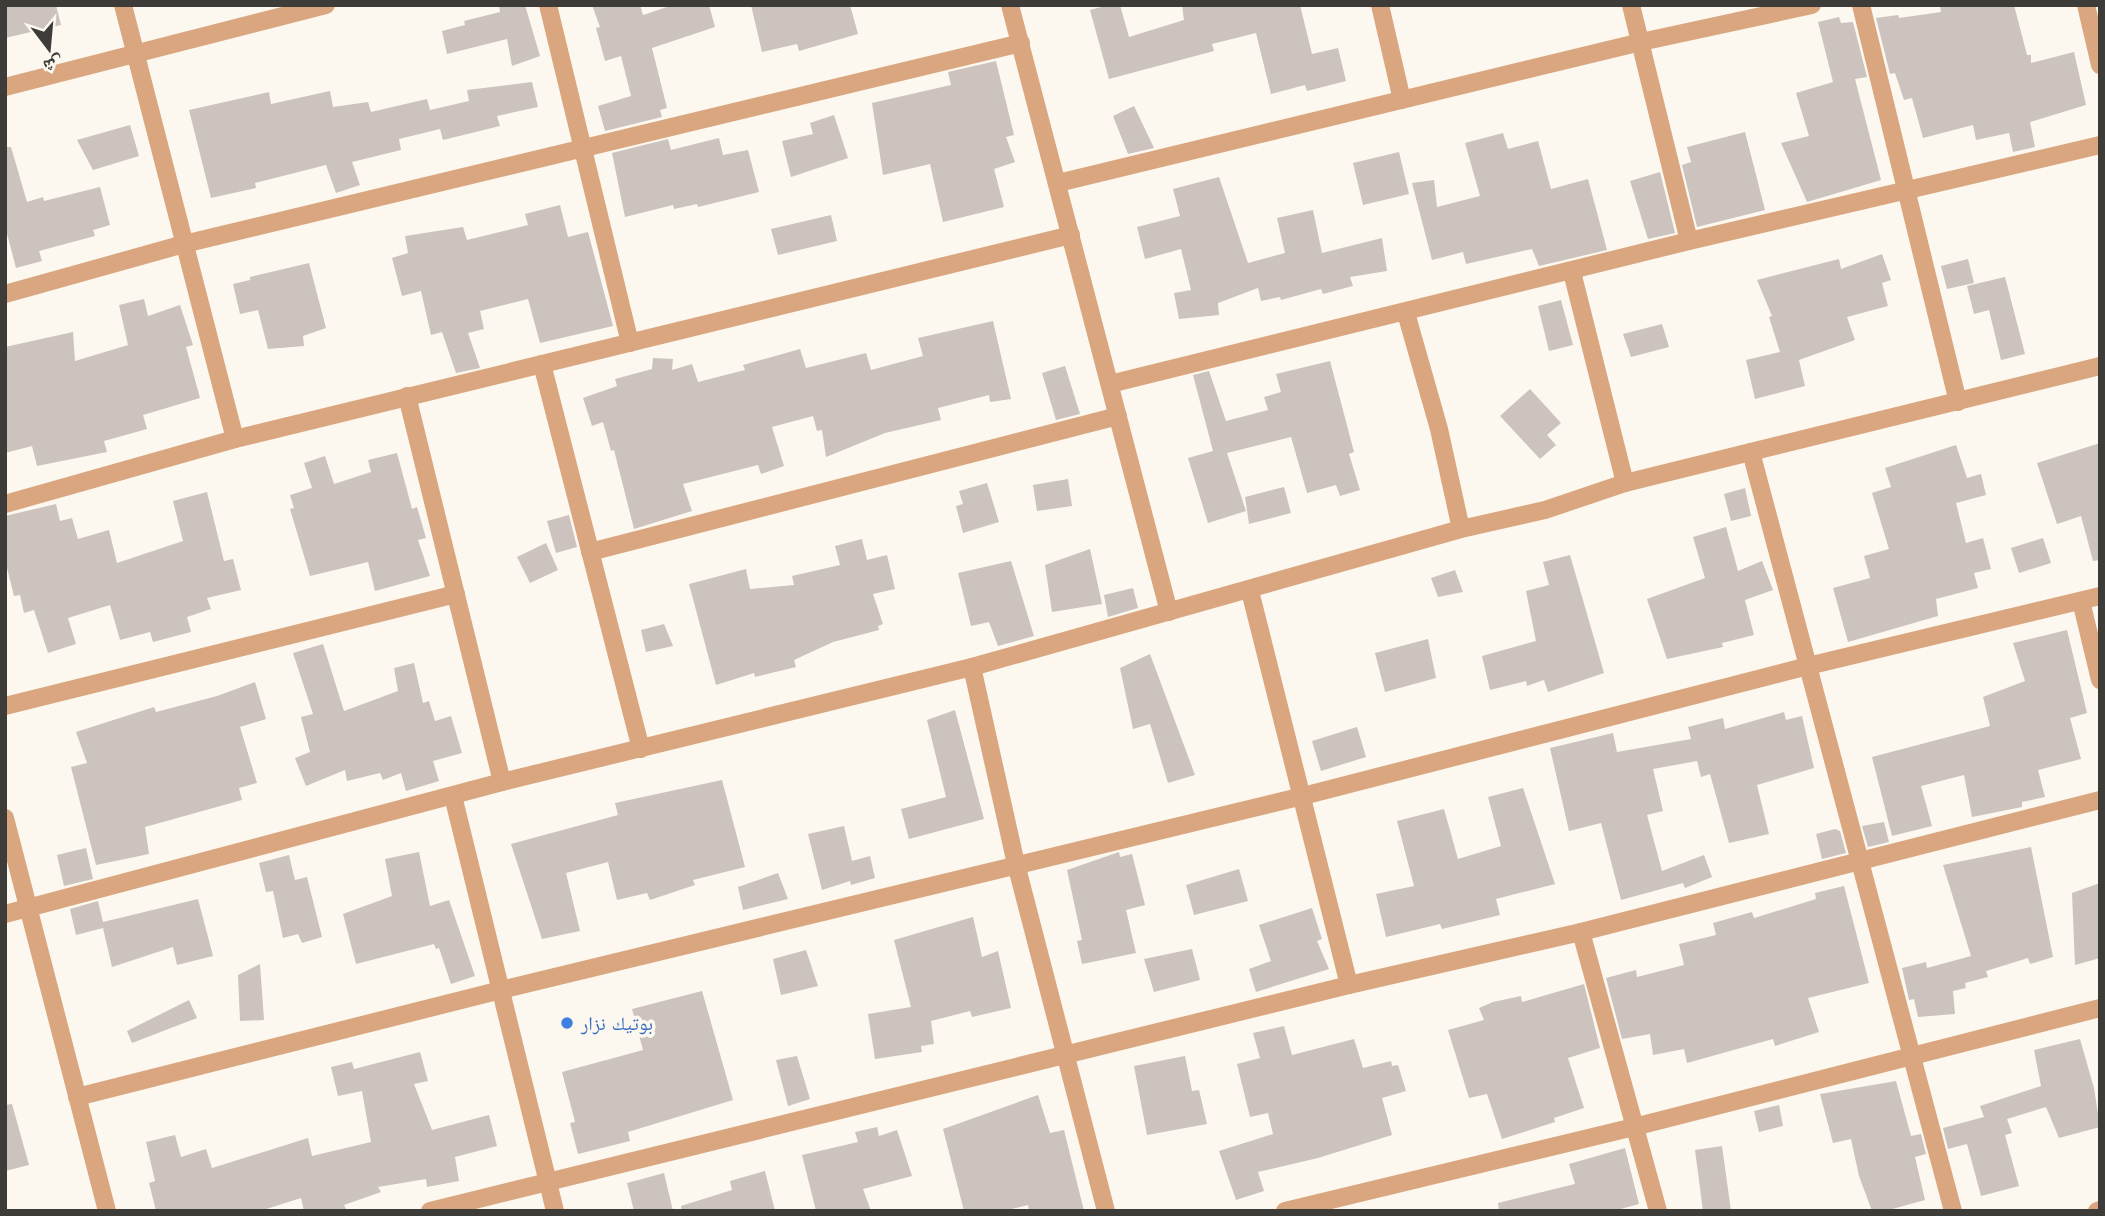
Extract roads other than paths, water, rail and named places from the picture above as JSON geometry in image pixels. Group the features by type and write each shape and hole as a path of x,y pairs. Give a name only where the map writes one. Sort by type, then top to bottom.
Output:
{"street":[{"path":"122,5 235,439"},
{"path":"5,87 326,5"},
{"path":"548,5 630,343"},
{"path":"1010,5 1168,612"},
{"path":"1380,5 1402,100"},
{"path":"1631,5 1689,241"},
{"path":"1058,183 1641,42 1812,5"},
{"path":"1861,5 1958,402"},
{"path":"2086,5 2100,65"},
{"path":"5,295 184,244 1021,43"},
{"path":"1110,384 1689,241 2100,145"},
{"path":"5,504 235,439 1071,235"},
{"path":"1572,272 1625,483"},
{"path":"1406,313 1439,429 1461,530"},
{"path":"542,364 641,749"},
{"path":"5,914 502,782 972,667 1461,530 1545,510 1625,483 2100,366"},
{"path":"407,396 502,782"},
{"path":"590,552 1118,416"},
{"path":"1751,452 1952,1211"},
{"path":"1250,591 1349,985"},
{"path":"5,706 456,594"},
{"path":"78,1097 501,989 1303,796 1808,666 2100,596"},
{"path":"2081,601 2100,680"},
{"path":"972,667 1016,864 1106,1211"},
{"path":"453,796 555,1211"},
{"path":"430,1211 1349,985 1581,932 2100,800"},
{"path":"5,818 107,1211"},
{"path":"1581,932 1658,1211"},
{"path":"1285,1211 1634,1127 1909,1054 2100,1008"}],"place":[{"name":"بوتيك نزار","path":"567,1023"}]}
